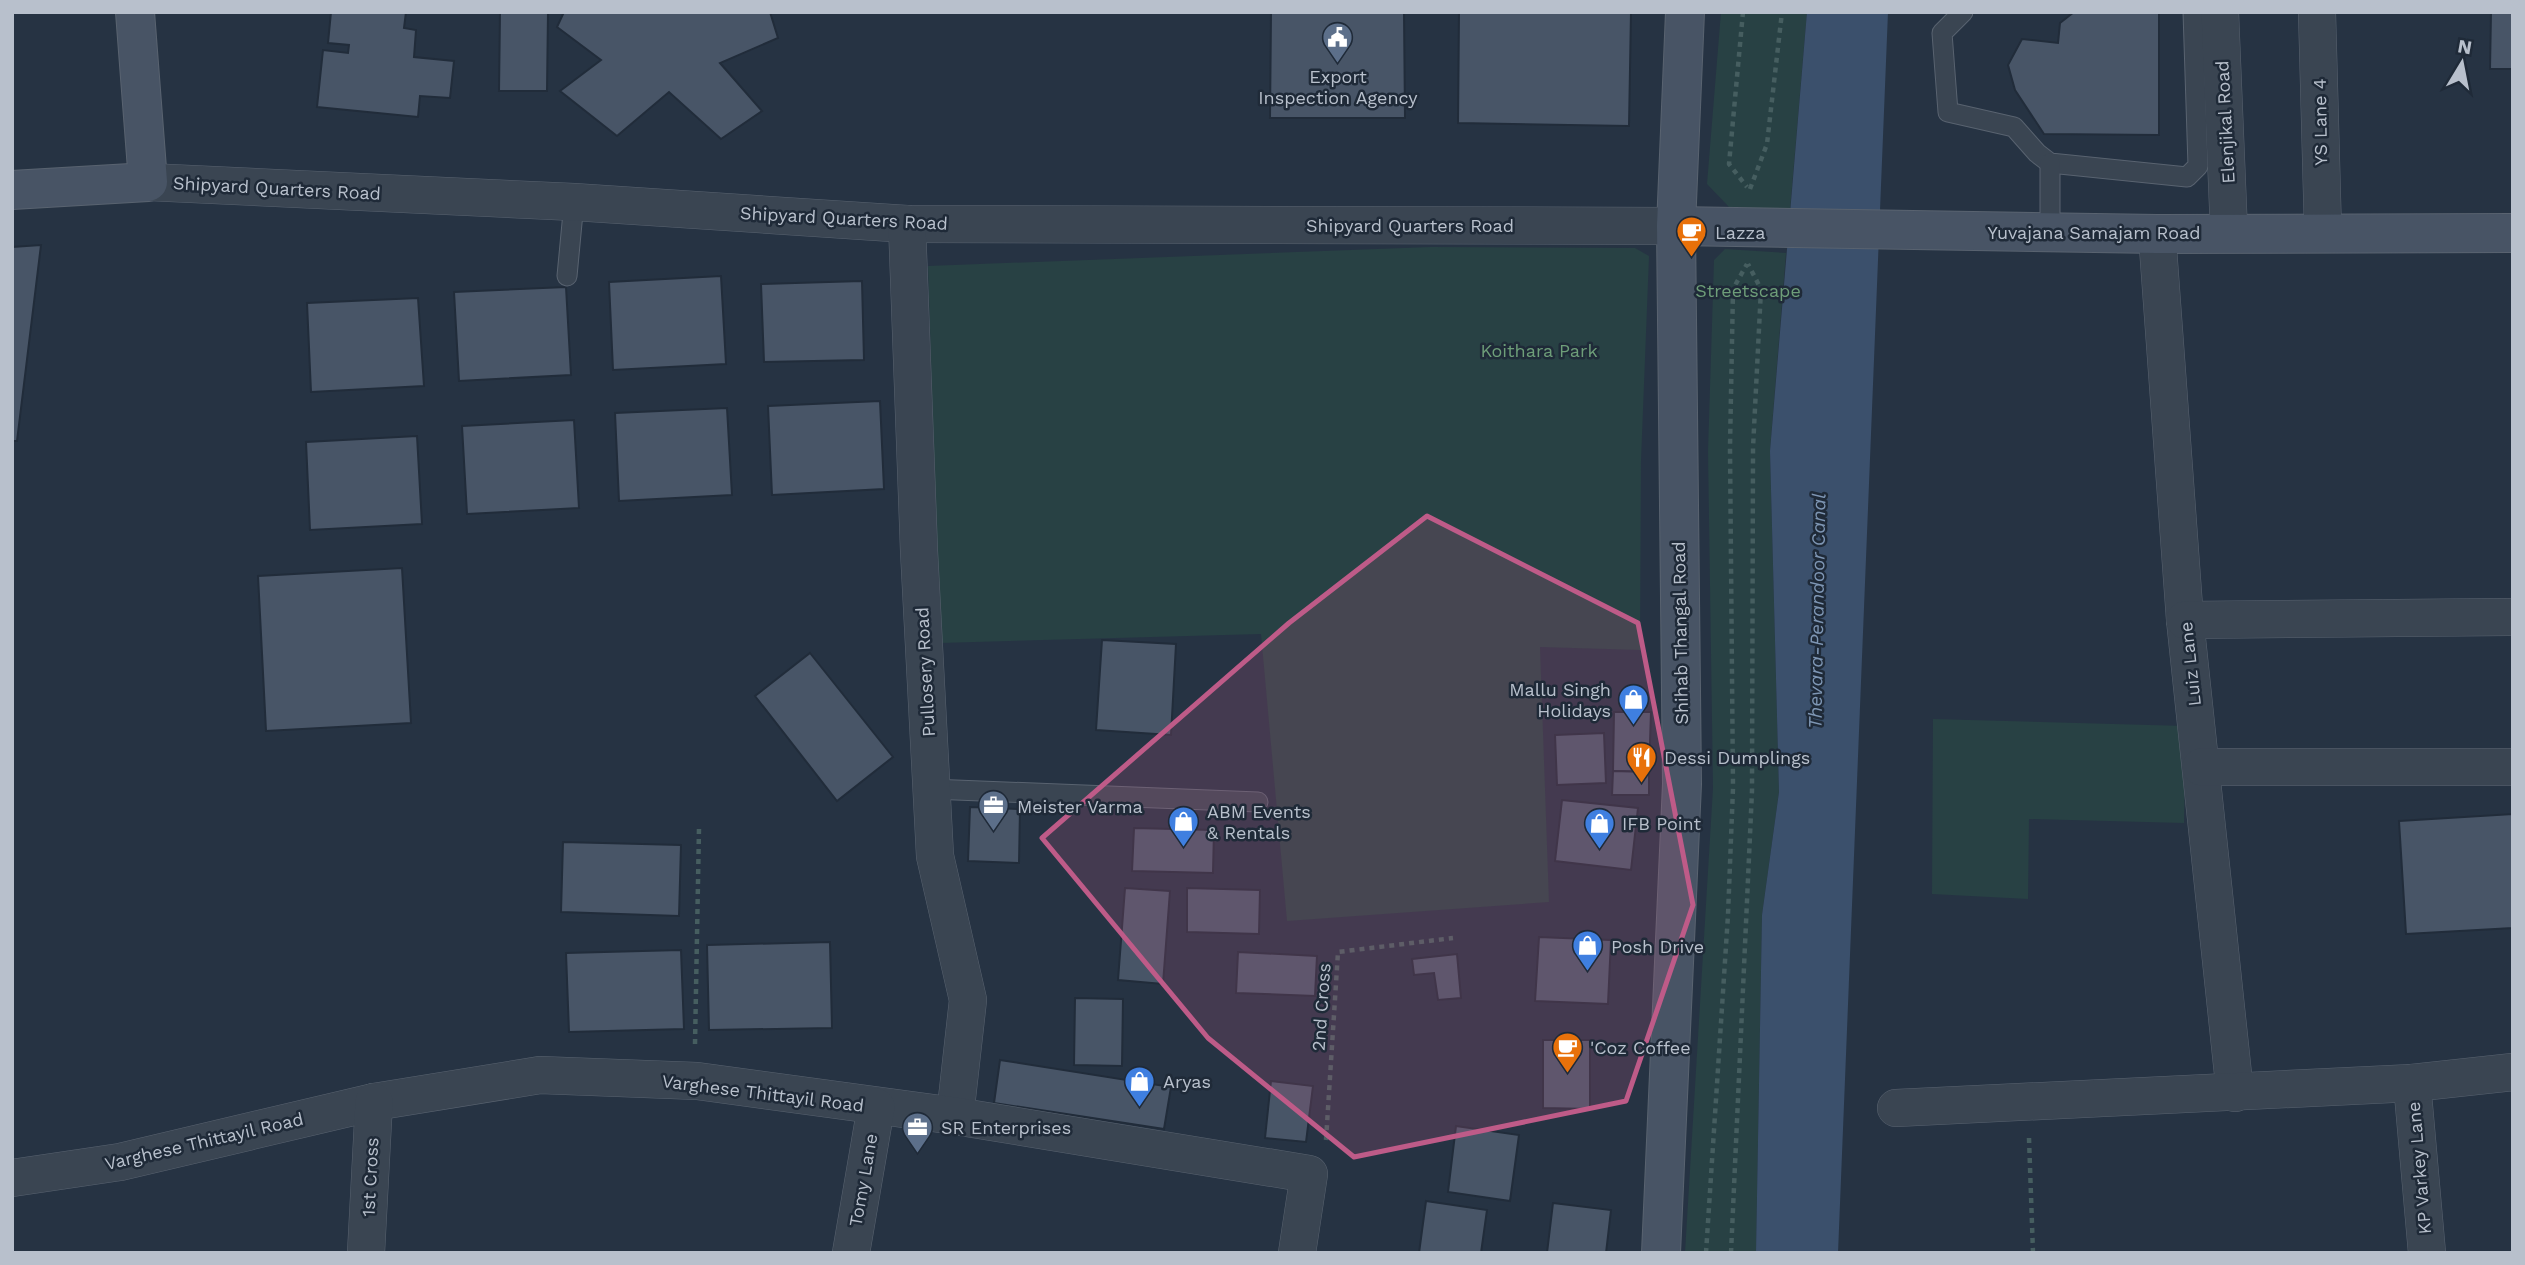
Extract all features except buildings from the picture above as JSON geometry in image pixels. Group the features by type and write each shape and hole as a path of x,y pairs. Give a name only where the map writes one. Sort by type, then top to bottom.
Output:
{"street":[{"path":"135,12 148,182"},
{"name":"Shihab Thangal Road","path":"1661,1253 1682,784 1676,226 1685,12"},
{"name":"Elenjikal Road","path":"2220,12 2230,232"},
{"name":"YS Lane 4","path":"2317,12 2323,232"},
{"name":"Shipyard Quarters Road","path":"12,190 148,182 574,202 907,224 1676,226"},
{"name":"Pullosery Road","path":"907,224 935,856 968,1000 954,1116"},
{"name":"Yuvajana Samajam Road","path":"1676,226 2157,234 2513,233"},
{"name":"Luiz Lane","path":"2157,234 2185,620 2235,1093"},
{"path":"2185,620 2508,617"},
{"path":"2201,767 2513,767"},
{"path":"1896,1108 2412,1083 2513,1072"},
{"name":"Varghese Thittayil Road","path":"12,1178 120,1162 374,1102 540,1075 696,1081 954,1116 1309,1174"},
{"name":"KP Varkey Lane","path":"2412,1083 2427,1253"},
{"name":"1st Cross","path":"366,1253 374,1102"},
{"name":"Tomy Lane","path":"851,1253 876,1107"},
{"path":"1297,1253 1309,1174"}],"lane":[{"path":"1963,12 1942,33 1948,112 2014,127 2037,153 2050,163 2188,177 2199,166 2193,12"},
{"path":"2050,163 2050,232"},
{"path":"567,276 574,202"},
{"path":"931,789 1258,802"}],"path":[{"path":"1731,1253 1752,792 1752,448 1761,289 1748,227 1730,164 1743,12"},
{"path":"1706,1253 1720,1065 1733,788 1730,447 1733,289 1767,144 1782,12"},
{"path":"695,1044 699,828"},
{"name":"2nd Cross","path":"1309,1174 1326,1150 1338,952 1453,939"},
{"path":"2028,1102 2034,1253"}],"highlighted area":[{"path":"1427,516 1638,623 1693,905 1626,1101 1354,1157 1208,1038 1042,838 1289,623"}],"green space":[{"path":"1721,12 1807,12 1790,210 1729,207 1707,184"},
{"name":"Koithara Park","path":"1431,247 1635,248 1649,256 1641,460 1640,650 1540,647 1549,902 1287,921 1261,634 940,643 928,266"},
{"name":"Streetscape","path":"1725,249 1786,253 1770,451 1779,792 1762,915 1756,1253 1685,1253 1713,788 1708,451 1714,260"},
{"path":"1933,719 2186,726 2184,823 2029,819 2028,899 1932,894"}],"water":[{"name":"Thevara-Perandoor Canal","path":"1807,12 1888,12 1838,1253 1756,1253 1762,915 1779,792 1770,451"}],"place":[{"name":"Export Inspection Agency","path":"1338,65"},
{"name":"Lazza","path":"1692,259"},
{"name":"Mallu Singh Holidays","path":"1634,726"},
{"name":"Dessi Dumplings","path":"1641,784"},
{"name":"Meister Varma","path":"994,833"},
{"name":"ABM Events & Rentals","path":"1184,848"},
{"name":"IFB Point","path":"1599,850"},
{"name":"Posh Drive","path":"1588,973"},
{"name":"'Coz Coffee","path":"1567,1074"},
{"name":"Aryas","path":"1140,1108"},
{"name":"SR Enterprises","path":"918,1154"}]}
